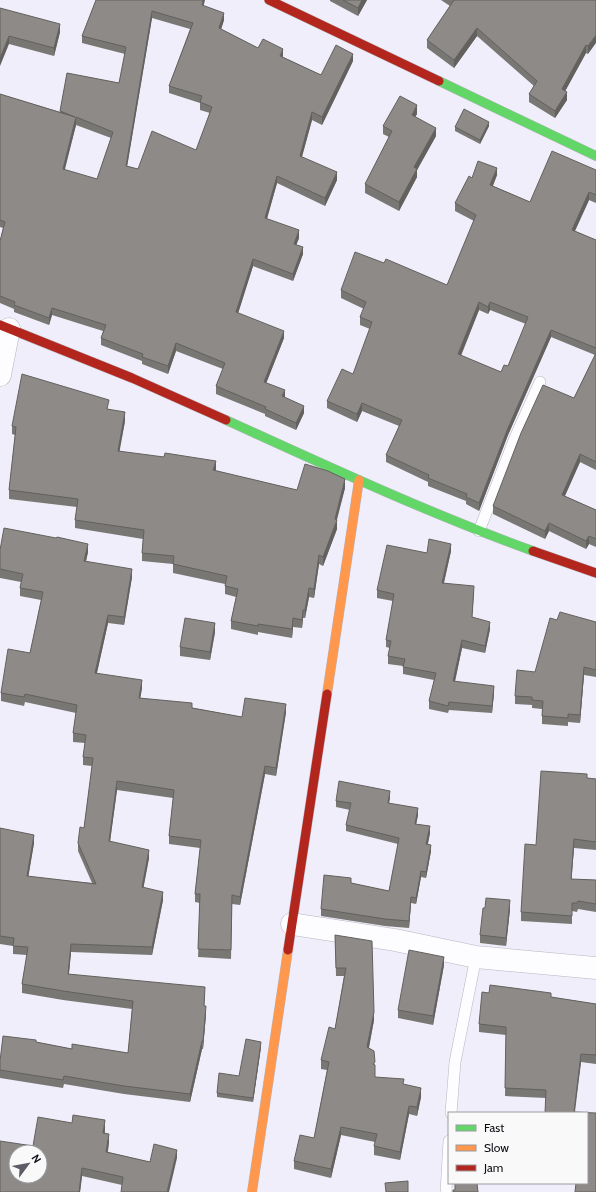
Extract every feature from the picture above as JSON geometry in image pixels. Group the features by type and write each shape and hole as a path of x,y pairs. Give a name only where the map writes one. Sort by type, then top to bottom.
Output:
{"street":[{"path":"269,0 596,156"},
{"path":"0,375 5,327 132,378 359,480 479,531 596,573"},
{"path":"252,1192 359,480"},
{"path":"292,924 394,940 476,957 596,968"}],"lane":[{"path":"479,531 515,438 540,382"},
{"path":"451,1112 455,1062 476,957"},
{"path":"446,1192 448,1158"}],"building":[{"path":"96,0 203,0 202,5 224,13 219,28 258,48 263,39 283,49 280,56 321,75 336,45 353,54 322,117 312,112 300,156 337,172 325,198 277,176 265,218 299,230 294,244 303,247 293,274 253,259 236,312 284,331 264,382 285,390 282,396 304,406 296,423 265,409 266,407 216,386 225,363 176,343 168,366 142,357 143,354 101,338 106,325 52,308 49,318 14,305 15,302 0,296 0,241 5,222 0,220 0,94 75,117 60,111 67,73 119,83 126,47 82,36","holes":["152,11 193,23 169,86 202,96 200,102 212,107 196,150 152,131 138,169 126,166","76,117 113,132 97,179 63,169"]},
{"path":"343,0 362,0 358,8"},
{"path":"454,0 596,0 596,35 588,46 586,45 562,89 567,92 555,111 529,94 537,81 477,28 454,60 427,40"},
{"path":"0,8 60,24 54,48 9,36 0,58"},
{"path":"400,96 417,105 412,115 436,128 414,167 417,169 399,202 365,184 392,131 383,126"},
{"path":"464,109 489,122 480,140 455,127"},
{"path":"552,151 596,170 596,195 589,192 572,230 596,240 596,348 551,330 508,428 479,503 466,497 467,494 428,478 429,475 386,455 402,420 362,403 357,414 327,401 342,369 353,374 372,322 360,317 366,302 341,290 355,252 384,263 386,259 447,285 476,215 455,203 469,176 472,178 478,161 497,168 490,185 530,202","holes":["479,302 488,307 490,302 528,317 508,366 504,365 501,372 458,354"]},
{"path":"596,353 596,462 580,454 562,495 596,510 596,539 589,536 586,541 549,523 545,531 493,506 521,433 543,385 574,398"},
{"path":"22,374 109,400 107,409 125,412 118,451 164,457 165,453 216,461 213,470 297,490 305,464 328,471 345,479 335,519 337,520 323,557 319,555 314,589 309,588 302,620 293,618 292,629 258,624 258,626 231,621 238,589 225,586 227,576 173,564 174,556 142,553 144,530 75,520 78,499 9,490 16,427 12,426"},
{"path":"4,528 88,544 84,561 132,569 124,617 108,615 95,673 142,680 139,698 192,703 192,708 242,717 245,698 286,704 276,768 265,766 240,897 232,895 231,950 198,949 200,894 195,894 201,840 169,836 174,790 117,781 109,841 149,850 142,887 163,892 152,947 71,944 68,974 205,987 204,1006 206,1006 203,1041 190,1094 124,1086 64,1076 63,1080 0,1070 3,1036 36,1040 36,1042 72,1049 72,1044 128,1053 133,1001 22,984 28,947 13,946 14,938 0,936 0,828 34,835 27,876 96,884 78,843 80,827 84,828 93,758 83,757 86,735 73,733 77,705 25,694 24,697 1,693 8,649 30,653 43,592 20,588 23,574 0,569 0,550"},
{"path":"429,539 451,544 442,583 474,586 472,617 490,622 485,646 462,640 453,681 494,686 492,706 449,702 448,706 429,701 436,673 403,667 405,659 388,656 391,641 386,640 394,594 377,590 387,545 427,553"},
{"path":"560,612 596,622 596,670 584,667 580,715 568,714 568,718 542,716 543,701 532,700 532,697 515,696 517,670 535,672 550,618 557,620"},
{"path":"185,618 215,623 210,652 180,647"},
{"path":"541,771 587,774 587,778 596,779 596,842 574,839 571,879 596,880 596,904 578,901 577,903 572,903 572,916 521,912 525,844 536,845"},
{"path":"339,781 390,791 388,803 418,808 415,824 430,826 426,844 431,845 426,872 421,871 416,898 411,897 409,921 385,919 321,909 324,875 351,878 351,883 389,891 399,838 346,825 351,803 336,801"},
{"path":"486,898 510,900 506,938 480,935 483,908 485,908"},
{"path":"335,935 372,941 374,1012 367,1047 374,1051 375,1062 373,1064 375,1065 375,1077 404,1079 403,1084 421,1088 417,1107 409,1106 400,1152 374,1146 377,1134 341,1127 331,1169 294,1161 300,1135 314,1138 329,1062 321,1060 329,1027 335,1029 346,968 336,968"},
{"path":"409,950 444,957 433,1016 398,1010"},
{"path":"490,985 551,993 551,997 596,1004 596,1055 581,1054 574,1112 545,1112 546,1090 505,1088 506,1027 479,1024 482,992 489,993"},
{"path":"246,1039 261,1042 253,1098 217,1093 219,1073 239,1076"},
{"path":"588,1113 596,1113 596,1192 575,1192 576,1184 588,1184"},
{"path":"73,1115 105,1120 103,1133 109,1134 106,1152 150,1162 154,1144 177,1150 167,1192 121,1192 123,1177 82,1168 79,1192 0,1192 0,1141 20,1144 8,1144 8,1184 48,1184 48,1144 33,1144 38,1117 72,1123"},
{"path":"408,1181 408,1192 386,1192 385,1183"},
{"path":"455,1184 477,1184 478,1192 453,1192 453,1190 455,1190"}],"traffic: fast":[{"path":"439,81 596,156"},
{"path":"226,420 416,505 533,551"}],"traffic: slow":[{"path":"327,694 359,480"},
{"path":"252,1192 288,950"}],"traffic: jam":[{"path":"269,0 439,81"},
{"path":"0,325 132,378 226,420"},
{"path":"533,551 596,573"},
{"path":"288,950 327,694"}]}
